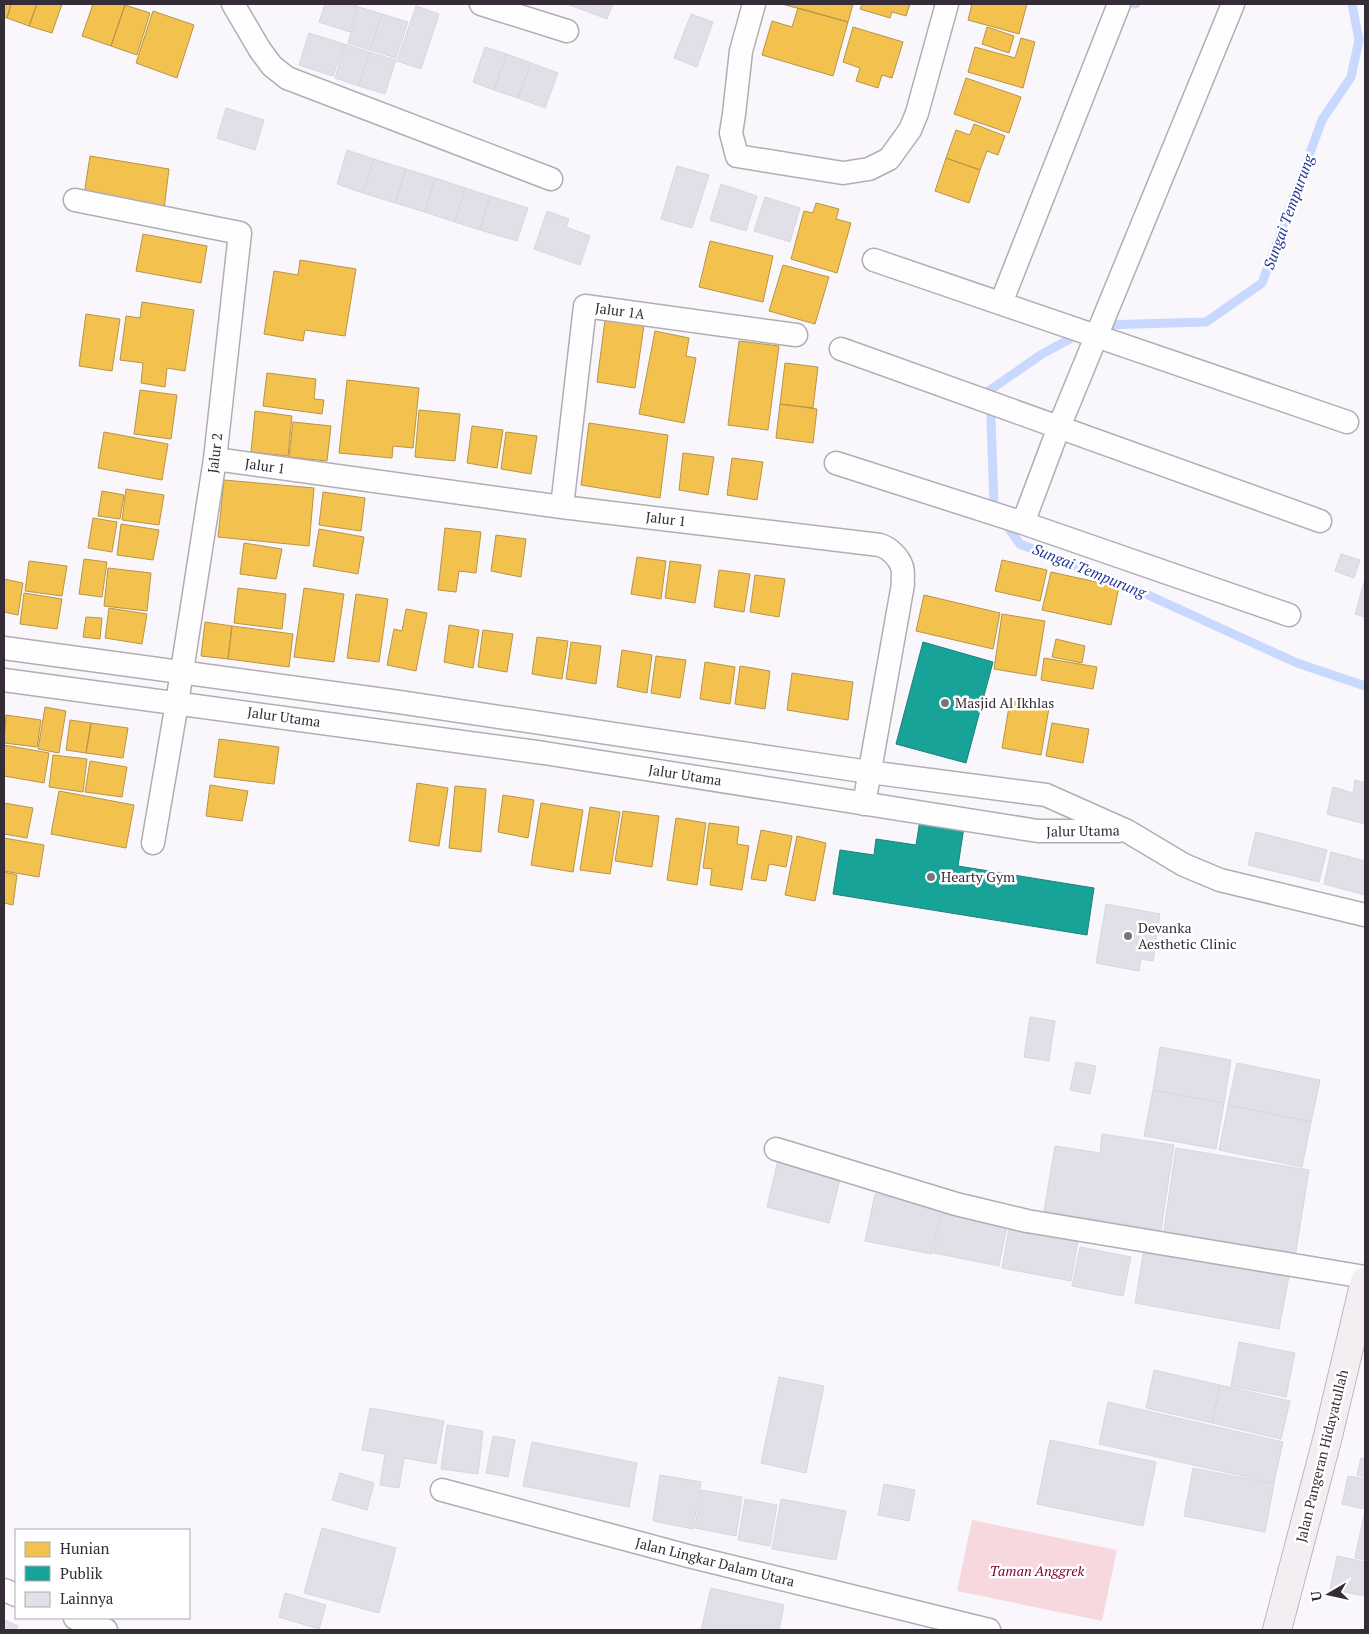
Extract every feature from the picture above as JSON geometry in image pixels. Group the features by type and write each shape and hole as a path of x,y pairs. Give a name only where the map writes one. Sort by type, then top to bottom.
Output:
{"main road":[{"name":"Jalan Pangeran Hidayatullah","path":"1277,1630 1328,1436 1365,1281"}],"street":[{"path":"233,4 260,50 272,66 287,78 551,179"},
{"path":"481,4 567,31"},
{"path":"754,4 741,51 730,133 737,156 843,172 870,169 889,159 910,130 925,86 947,4"},
{"path":"1001,303 1119,4"},
{"path":"1023,523 1059,428 1233,4"},
{"name":"Jalur 2","path":"75,200 240,233 215,459 177,702"},
{"path":"874,260 1347,422"},
{"name":"Jalur 1A","path":"562,507 585,306 796,335"},
{"path":"841,349 1320,521"},
{"name":"Jalur 1","path":"215,459 562,507 880,545 888,548 902,568 902,584 864,804"},
{"path":"836,463 1023,523 1289,615"},
{"name":"Jalur Utama","path":"4,648 549,724 869,772 1046,795 1127,831"},
{"name":"Jalur Utama","path":"4,680 544,753 1038,831 1127,831"},
{"path":"153,843 177,702"},
{"path":"544,753 549,724"},
{"path":"1127,831 1184,865 1220,880 1365,915"},
{"path":"776,1148 956,1204 1027,1220 1365,1277"},
{"name":"Jalan Lingkar Dalam Utara","path":"442,1490 688,1556 989,1630"},
{"path":"78,1619 106,1630"}],"green space":[{"name":"Taman Anggrek","path":"972,1520 1117,1550 1102,1621 957,1591"}],"building: Hunian":[{"path":"4,4 11,4 7,18 4,17"},
{"path":"11,4 37,4 29,26 7,18"},
{"path":"37,4 62,4 52,33 29,26"},
{"path":"93,4 125,5 111,46 82,36"},
{"path":"782,4 853,4 848,22"},
{"path":"862,4 910,4 906,16 892,12 890,18 860,9"},
{"path":"972,4 1027,4 1019,34 968,20"},
{"path":"125,5 150,13 137,55 111,46"},
{"path":"798,8 848,22 833,76 762,55 772,21 792,27"},
{"path":"153,11 194,25 177,78 136,63"},
{"path":"853,27 903,42 892,78 882,75 878,88 856,81 860,68 843,62"},
{"path":"987,27 1014,36 1009,53 982,44"},
{"path":"1021,38 1035,42 1023,88 968,72 975,47 1015,58"},
{"path":"966,78 1021,97 1009,133 954,114"},
{"path":"974,124 1005,136 998,155 987,151 980,170 946,158 956,130 970,135"},
{"path":"90,156 169,169 164,209 84,195"},
{"path":"946,158 980,170 969,203 935,191"},
{"path":"816,203 839,209 836,219 851,223 837,273 791,259 804,211 813,213"},
{"path":"143,234 207,246 201,283 136,271"},
{"path":"710,241 773,256 763,302 699,287"},
{"path":"300,260 356,269 345,336 305,330 303,341 264,334 274,271 298,275"},
{"path":"783,265 829,277 815,324 769,311"},
{"path":"142,302 194,310 185,371 167,368 165,387 141,383 143,363 120,360 126,316 140,318"},
{"path":"86,314 120,319 112,371 79,366"},
{"path":"605,320 644,325 635,388 597,382"},
{"path":"655,331 689,338 686,356 696,358 684,423 639,414"},
{"path":"739,341 779,346 768,430 728,425"},
{"path":"785,363 818,367 813,408 780,404"},
{"path":"267,373 316,379 314,399 324,400 322,414 263,406"},
{"path":"347,380 419,388 413,448 393,446 392,458 339,453"},
{"path":"140,390 177,395 171,439 134,434"},
{"path":"780,404 817,409 813,443 776,438"},
{"path":"419,410 460,414 455,461 415,457"},
{"path":"255,411 292,416 288,456 251,452"},
{"path":"293,422 331,426 327,461 289,457"},
{"path":"589,423 668,435 660,498 581,485"},
{"path":"472,426 503,430 497,468 467,463"},
{"path":"104,432 168,444 162,480 98,468"},
{"path":"506,432 537,436 531,474 501,469"},
{"path":"683,453 714,457 708,495 679,490"},
{"path":"732,458 763,462 757,500 727,495"},
{"path":"224,480 314,488 309,546 218,537"},
{"path":"126,489 164,495 159,525 122,520"},
{"path":"102,491 124,495 120,519 98,516"},
{"path":"323,492 365,498 361,531 319,525"},
{"path":"93,518 117,522 112,552 88,548"},
{"path":"121,524 159,530 153,560 117,555"},
{"path":"445,528 481,532 476,573 459,571 456,592 438,590"},
{"path":"319,529 364,537 358,574 313,566"},
{"path":"496,535 526,539 521,577 491,571"},
{"path":"244,543 282,549 276,579 240,574"},
{"path":"637,557 666,561 661,599 631,594"},
{"path":"84,559 107,562 102,597 79,594"},
{"path":"1002,560 1047,570 1040,601 995,591"},
{"path":"29,561 67,566 62,596 25,591"},
{"path":"670,561 701,565 695,603 665,598"},
{"path":"108,568 151,573 147,611 104,606"},
{"path":"719,570 750,574 744,612 714,607"},
{"path":"1051,572 1119,587 1111,625 1042,610"},
{"path":"755,575 785,579 779,617 750,612"},
{"path":"4,579 23,583 18,615 4,612"},
{"path":"238,588 286,594 282,629 234,623"},
{"path":"304,588 344,594 334,662 294,657"},
{"path":"24,593 62,599 57,629 20,624"},
{"path":"356,594 388,599 379,662 347,658"},
{"path":"924,595 1000,613 993,649 916,631"},
{"path":"109,608 147,614 142,644 105,638"},
{"path":"406,609 427,613 416,671 387,665 394,629 402,631"},
{"path":"1002,614 1045,621 1036,676 994,669"},
{"path":"86,617 102,618 100,639 83,637"},
{"path":"205,622 232,626 228,659 201,656"},
{"path":"449,625 479,630 473,668 444,662"},
{"path":"232,626 293,634 289,667 228,659"},
{"path":"483,630 513,634 507,672 478,667"},
{"path":"537,637 568,641 562,679 532,674"},
{"path":"1056,639 1085,646 1082,663 1052,657"},
{"path":"571,642 601,646 596,684 566,679"},
{"path":"622,650 652,655 647,693 617,687"},
{"path":"656,656 686,660 680,698 651,693"},
{"path":"1044,658 1097,667 1093,689 1041,680"},
{"path":"705,662 735,667 730,704 700,699"},
{"path":"740,666 770,671 765,709 735,704"},
{"path":"792,673 853,682 848,720 787,710"},
{"path":"1010,701 1049,708 1041,755 1002,748"},
{"path":"45,707 66,711 59,753 38,749"},
{"path":"6,715 41,720 37,747 4,743"},
{"path":"70,720 91,723 86,753 66,750"},
{"path":"91,723 128,728 123,758 86,753"},
{"path":"1052,723 1089,729 1083,763 1046,756"},
{"path":"219,739 279,747 274,784 214,777"},
{"path":"4,745 49,753 44,783 4,776"},
{"path":"53,755 87,759 83,792 49,787"},
{"path":"90,761 127,767 122,797 85,792"},
{"path":"417,783 448,788 439,846 409,841"},
{"path":"210,785 248,791 242,821 206,816"},
{"path":"455,786 486,789 481,852 449,848"},
{"path":"59,791 134,805 126,848 51,834"},
{"path":"503,795 534,800 528,838 498,832"},
{"path":"4,803 33,808 27,838 4,834"},
{"path":"541,803 583,810 573,872 531,865"},
{"path":"590,807 620,812 610,874 580,870"},
{"path":"623,811 659,816 652,867 615,861"},
{"path":"676,818 706,823 697,885 667,880"},
{"path":"709,823 739,827 737,844 749,846 742,890 710,885 712,869 703,868"},
{"path":"761,830 792,836 786,867 769,864 766,881 751,879"},
{"path":"797,836 826,843 815,901 785,895"},
{"path":"4,838 44,845 39,877 4,871"},
{"path":"4,872 17,875 13,905 4,903"}],"building: Publik":[{"name":"Masjid Al Ikhlas","path":"923,642 993,662 966,763 896,744"},
{"name":"Hearty Gym","path":"920,820 964,827 958,866 1094,888 1087,935 833,894 840,850 874,855 876,839 916,845"}],"building: Lainnya":[{"path":"325,4 351,4 358,6 350,32 319,22"},
{"path":"567,4 585,4 583,10"},
{"path":"585,4 613,4 607,19 583,10"},
{"path":"416,6 439,14 421,69 397,61"},
{"path":"359,7 382,14 370,50 348,43"},
{"path":"382,14 408,22 396,58 370,50"},
{"path":"691,14 713,22 697,67 674,58"},
{"path":"309,33 344,44 333,76 299,65"},
{"path":"345,44 369,52 359,86 335,78"},
{"path":"485,47 507,54 494,90 473,82"},
{"path":"369,52 396,60 385,94 359,86"},
{"path":"507,54 531,63 518,98 494,90"},
{"path":"531,63 558,73 545,108 518,98"},
{"path":"226,108 264,120 255,150 217,138"},
{"path":"347,150 374,159 363,193 337,184"},
{"path":"374,159 406,169 395,203 363,193"},
{"path":"677,166 709,175 692,228 661,219"},
{"path":"406,169 435,178 425,212 395,203"},
{"path":"435,178 465,188 455,222 425,212"},
{"path":"721,184 757,196 746,231 710,220"},
{"path":"465,188 490,196 480,230 455,222"},
{"path":"490,196 528,208 517,241 480,230"},
{"path":"765,197 800,208 790,242 754,231"},
{"path":"547,211 569,219 566,227 590,236 580,265 534,249"},
{"path":"1341,554 1360,560 1354,578 1335,571"},
{"path":"1365,579 1365,617 1355,614"},
{"path":"1355,780 1365,783 1365,824 1327,814 1333,787 1353,793"},
{"path":"1256,832 1327,850 1319,882 1248,865"},
{"path":"1331,852 1365,861 1365,895 1324,884"},
{"name":"Devanka Aesthetic Clinic","path":"1106,904 1160,914 1153,961 1141,959 1139,971 1096,963"},
{"path":"1030,1017 1055,1021 1049,1061 1024,1057"},
{"path":"1160,1047 1231,1060 1224,1103 1153,1090"},
{"path":"1076,1062 1096,1066 1090,1094 1070,1090"},
{"path":"1237,1063 1320,1080 1311,1122 1228,1105"},
{"path":"1153,1090 1224,1103 1216,1149 1144,1136"},
{"path":"1228,1105 1311,1122 1302,1167 1219,1150"},
{"path":"1102,1134 1174,1145 1161,1230 1044,1211 1055,1146 1100,1153"},
{"path":"1176,1148 1309,1170 1295,1257 1163,1236"},
{"path":"778,1160 841,1175 829,1223 767,1207"},
{"path":"875,1194 942,1207 932,1254 865,1241"},
{"path":"942,1213 1007,1226 999,1266 934,1253"},
{"path":"1009,1228 1078,1241 1071,1281 1002,1268"},
{"path":"1080,1247 1131,1257 1123,1296 1072,1286"},
{"path":"1144,1250 1289,1276 1279,1329 1135,1303"},
{"path":"1239,1342 1295,1353 1286,1397 1231,1386"},
{"path":"1154,1370 1220,1385 1212,1423 1146,1408"},
{"path":"779,1377 824,1386 806,1473 761,1463"},
{"path":"1220,1385 1290,1401 1281,1439 1212,1423"},
{"path":"1108,1402 1283,1442 1274,1483 1099,1444"},
{"path":"370,1408 444,1421 436,1464 404,1458 399,1488 380,1485 385,1454 362,1450"},
{"path":"447,1425 483,1431 478,1474 441,1469"},
{"path":"493,1436 515,1440 508,1477 486,1473"},
{"path":"1050,1440 1156,1462 1143,1526 1037,1504"},
{"path":"532,1442 637,1463 629,1507 523,1486"},
{"path":"1361,1458 1365,1459 1365,1477 1357,1475"},
{"path":"1193,1468 1274,1484 1265,1532 1184,1516"},
{"path":"340,1473 374,1483 367,1510 332,1500"},
{"path":"660,1475 701,1482 693,1529 653,1521"},
{"path":"1348,1476 1365,1479 1365,1509 1342,1504"},
{"path":"884,1484 915,1490 909,1521 878,1515"},
{"path":"701,1490 742,1497 736,1536 695,1528"},
{"path":"745,1499 777,1505 770,1546 738,1540"},
{"path":"781,1499 846,1511 836,1560 772,1549"},
{"path":"1365,1510 1365,1560 1355,1558"},
{"path":"322,1528 396,1548 379,1613 304,1593"},
{"path":"1337,1556 1365,1562 1365,1596 1330,1589"},
{"path":"711,1588 784,1605 779,1630 701,1630"},
{"path":"285,1593 326,1605 319,1629 279,1617"},
{"path":"4,1620 18,1626 16,1630 4,1630"}],"waterway":[{"name":"Sungai Tempurung","path":"1102,325 1206,322 1262,283 1322,120 1351,77 1359,40 1352,4"},
{"name":"Sungai Tempurung","path":"997,511 994,506 990,390 1042,354 1079,334"},
{"name":"Sungai Tempurung","path":"1004,522 1020,544 1135,589 1297,663 1365,686"}],"place":[{"name":"Masjid Al Ikhlas","path":"945,703"},
{"name":"Hearty Gym","path":"931,877"},
{"name":"Devanka Aesthetic Clinic","path":"1128,936"}]}
